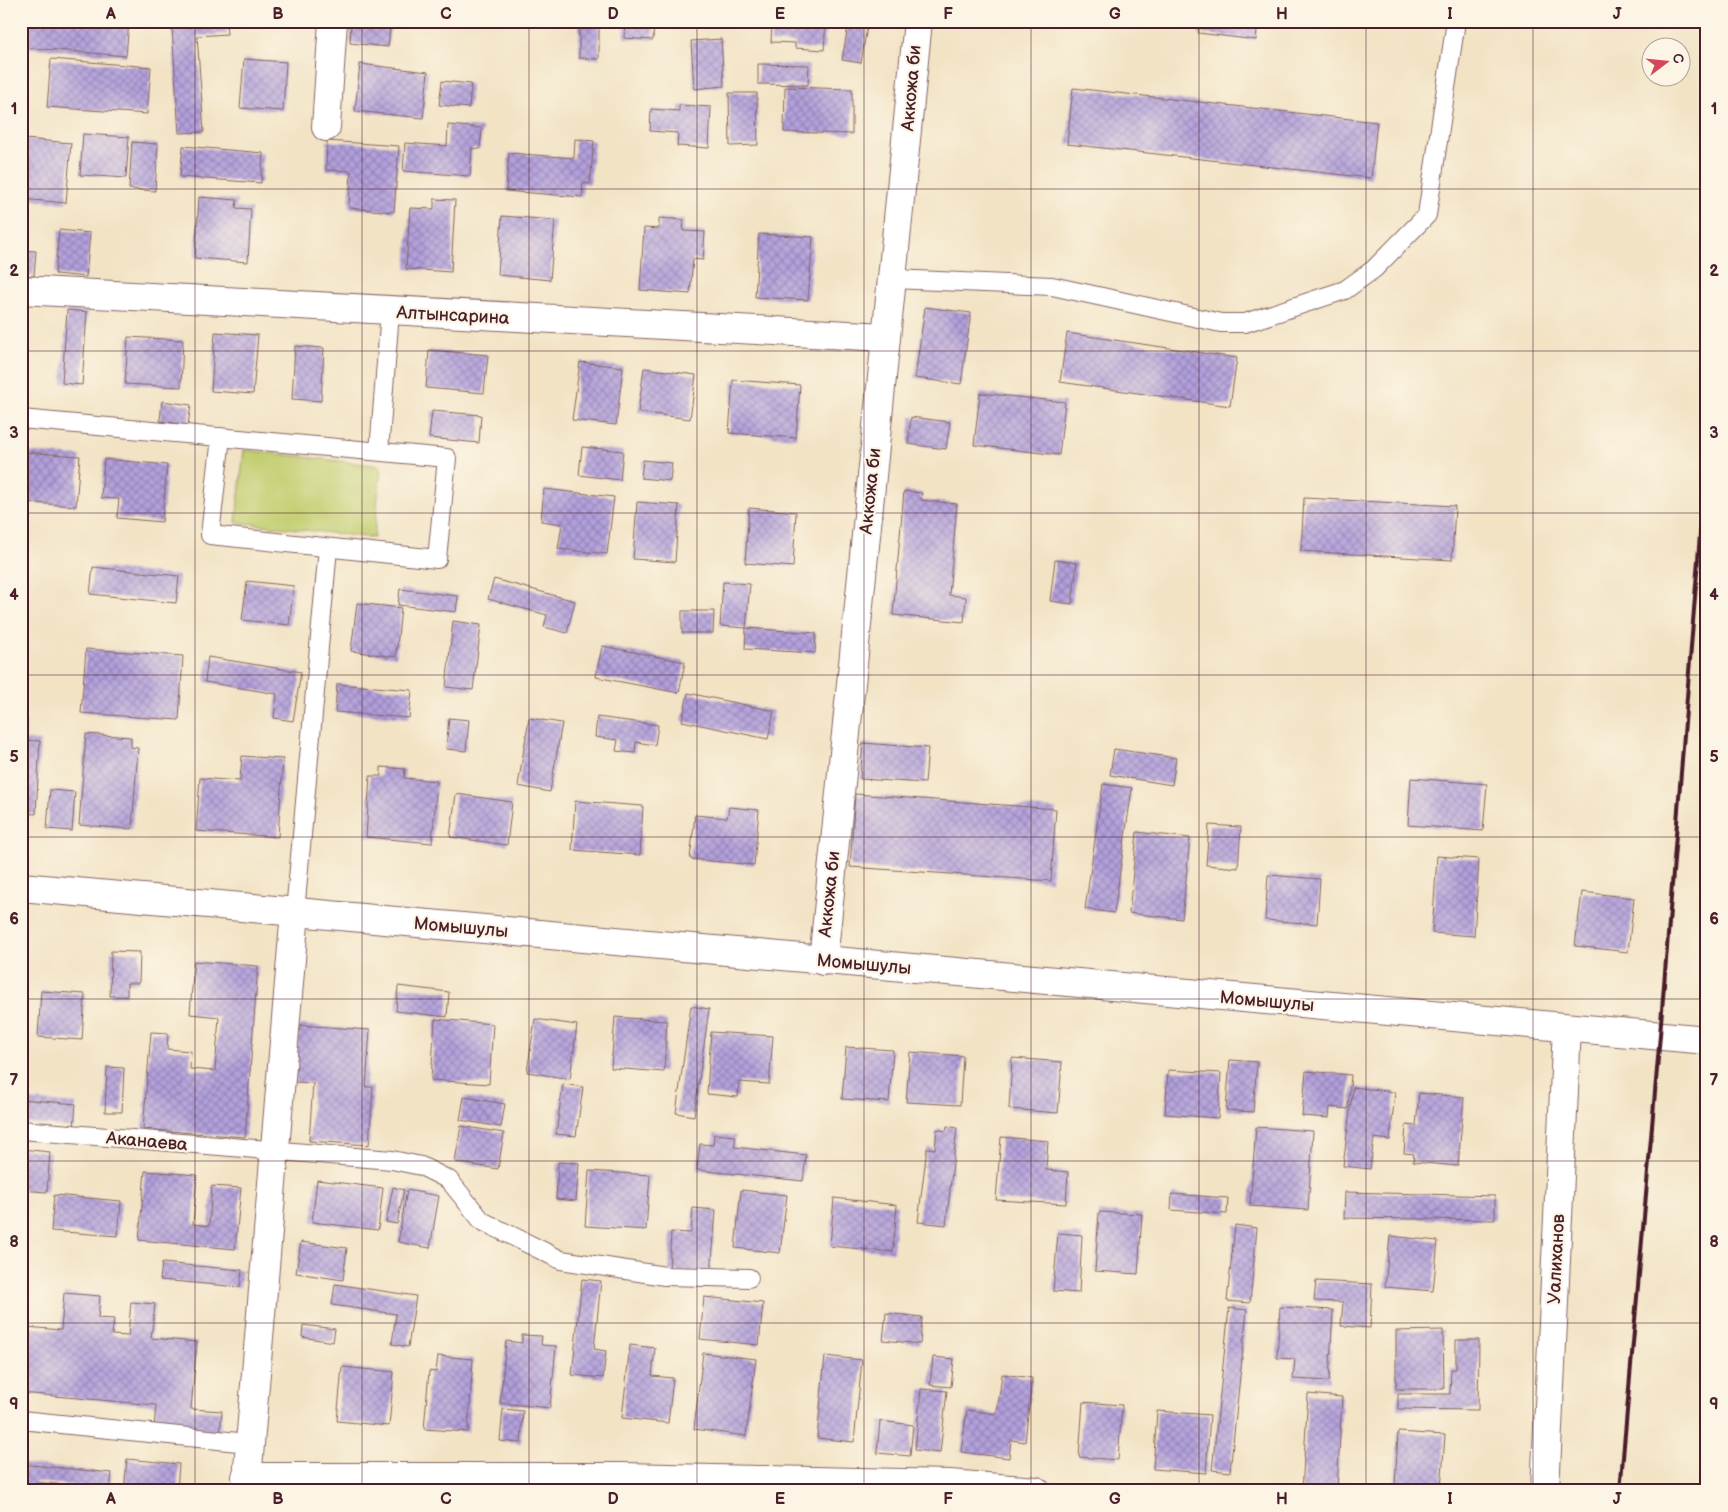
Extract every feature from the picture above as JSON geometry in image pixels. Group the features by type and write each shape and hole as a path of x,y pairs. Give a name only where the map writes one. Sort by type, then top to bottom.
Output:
{"street":[{"path":"326,127 333,21"},
{"name":"Аккожа би","path":"822,961 918,21"},
{"name":"Алтынсарина","path":"21,290 390,312 886,337"},
{"name":"Момышулы","path":"21,887 1707,1040"},
{"path":"295,912 273,1151 246,1484 634,1477 950,1484 1036,1491"},
{"name":"Уалиханов","path":"1545,1491 1567,1028"}],"lane":[{"path":"893,279 1052,286 1221,323 1245,323 1345,290 1374,269 1427,215 1456,21"},
{"path":"379,451 390,312"},
{"path":"21,420 221,437 379,451 447,458 437,559 210,535 221,437"},
{"path":"295,912 328,548"},
{"name":"Аканаева","path":"21,1130 392,1160 421,1166 449,1180 482,1221 561,1260 666,1276 749,1278"},
{"path":"21,1420 248,1443"}],"green space":[{"path":"244,450 381,466 374,538 236,522"}],"building":[{"path":"21,21 129,21 126,56 21,47"},
{"path":"388,21 417,21 416,26"},
{"path":"579,21 599,21 599,59 579,58"},
{"path":"625,21 654,21 653,40 624,38"},
{"path":"667,21 713,21 713,25 667,23"},
{"path":"772,21 826,21 824,50 795,48 795,43 771,42"},
{"path":"849,21 868,21 861,63 842,60"},
{"path":"1200,21 1258,21 1256,40 1198,33"},
{"path":"226,24 227,34 197,36 204,132 179,133 172,28"},
{"path":"351,24 390,28 388,47 350,43"},
{"path":"721,39 724,86 694,89 691,41"},
{"path":"51,59 151,67 147,114 47,107"},
{"path":"244,59 286,62 283,111 240,108"},
{"path":"360,64 428,72 423,118 355,111"},
{"path":"758,64 809,65 808,85 758,84"},
{"path":"442,81 471,84 469,108 439,105"},
{"path":"785,87 852,89 852,134 784,132"},
{"path":"1073,88 1377,122 1371,178 1067,144"},
{"path":"729,93 757,93 758,145 730,146"},
{"path":"679,105 711,107 709,148 677,146 678,133 650,131 651,109 679,111"},
{"path":"448,125 482,128 480,149 472,148 470,176 403,171 405,143 447,146"},
{"path":"83,134 129,137 126,178 80,175"},
{"path":"24,139 71,143 66,203 21,199"},
{"path":"575,139 594,141 590,184 583,183 582,197 506,191 509,153 574,158"},
{"path":"327,141 399,146 394,212 349,208 351,171 326,170"},
{"path":"132,142 158,144 155,191 129,189"},
{"path":"183,146 263,153 261,183 180,177"},
{"path":"199,197 237,200 236,208 251,209 248,262 195,258"},
{"path":"434,199 455,200 451,272 406,269 410,208 434,209"},
{"path":"502,216 555,220 550,280 498,275"},
{"path":"659,218 684,220 683,231 705,232 703,260 693,259 690,294 640,290 644,228 659,229"},
{"path":"59,230 90,233 86,277 55,274"},
{"path":"759,234 813,237 808,300 755,297"},
{"path":"21,250 36,251 34,276 21,275"},
{"path":"925,307 971,313 961,384 915,378"},
{"path":"67,310 87,312 82,385 62,383"},
{"path":"215,332 258,335 253,394 211,391"},
{"path":"1067,333 1237,358 1230,406 1060,382"},
{"path":"128,337 183,340 181,387 125,384"},
{"path":"295,346 324,348 321,401 292,399"},
{"path":"429,350 488,355 484,393 426,388"},
{"path":"580,362 623,367 616,425 572,420"},
{"path":"644,368 696,375 690,419 638,412"},
{"path":"733,380 800,385 796,438 729,433"},
{"path":"980,393 1065,402 1059,455 974,445"},
{"path":"162,401 191,405 188,425 160,421"},
{"path":"432,411 481,415 479,443 429,438"},
{"path":"911,417 950,422 946,449 908,444"},
{"path":"582,447 623,451 620,480 579,475"},
{"path":"24,452 80,456 76,506 21,502"},
{"path":"104,459 167,465 162,522 117,518 119,499 101,498"},
{"path":"643,460 672,463 670,481 641,478"},
{"path":"544,489 614,497 607,554 558,549 562,524 541,521"},
{"path":"904,491 922,493 921,500 957,504 949,595 966,597 964,622 893,615"},
{"path":"1304,498 1455,506 1452,560 1301,551"},
{"path":"637,502 679,505 675,562 633,559"},
{"path":"749,508 796,512 793,567 745,563"},
{"path":"1055,560 1077,563 1072,604 1050,601"},
{"path":"93,567 179,576 176,603 90,594"},
{"path":"494,579 575,601 567,633 544,627 547,615 488,599"},
{"path":"247,581 294,586 289,625 242,620"},
{"path":"723,582 750,584 746,628 720,626"},
{"path":"400,589 458,596 456,612 398,605"},
{"path":"357,603 401,608 396,657 351,651"},
{"path":"682,611 714,611 713,633 682,633"},
{"path":"453,621 481,625 473,690 446,687"},
{"path":"746,628 816,633 815,653 745,649"},
{"path":"602,646 685,662 679,693 596,677"},
{"path":"86,649 183,656 179,720 81,713"},
{"path":"208,657 301,672 293,721 274,718 277,694 205,682"},
{"path":"337,684 412,690 409,718 335,712"},
{"path":"688,693 774,711 768,739 682,721"},
{"path":"597,717 658,725 655,745 636,742 635,753 616,751 618,740 595,737"},
{"path":"449,718 469,720 466,751 446,749"},
{"path":"529,718 562,723 550,792 518,786"},
{"path":"21,723 26,723 25,740 40,741 36,814 21,813"},
{"path":"86,734 131,737 131,747 138,748 132,829 79,825"},
{"path":"863,743 928,748 925,783 860,779"},
{"path":"1114,749 1176,758 1172,785 1110,775"},
{"path":"242,756 283,759 278,837 196,831 200,778 240,781"},
{"path":"381,767 405,769 404,778 437,781 432,843 366,837 370,776 381,776"},
{"path":"1411,778 1487,784 1483,831 1408,825"},
{"path":"1103,784 1132,788 1114,913 1085,909"},
{"path":"50,790 75,792 72,831 47,829"},
{"path":"456,794 512,802 507,845 450,837"},
{"path":"855,794 1056,809 1051,881 850,867"},
{"path":"575,801 643,806 640,855 572,850"},
{"path":"729,807 759,810 754,865 690,859 695,815 727,818"},
{"path":"1209,825 1241,827 1238,868 1206,865"},
{"path":"1137,832 1190,838 1182,919 1129,913"},
{"path":"1437,856 1479,859 1474,936 1432,933"},
{"path":"1268,875 1320,879 1317,924 1265,920"},
{"path":"1582,892 1634,898 1628,952 1575,946"},
{"path":"111,951 140,952 139,983 127,983 127,996 110,996"},
{"path":"194,961 258,966 245,1137 143,1129 151,1032 168,1033 167,1049 191,1051 190,1069 215,1071 219,1017 190,1014"},
{"path":"398,986 449,992 447,1017 396,1011"},
{"path":"41,991 85,994 82,1040 38,1037"},
{"path":"691,1006 709,1009 694,1116 676,1113"},
{"path":"615,1017 667,1021 664,1072 611,1068"},
{"path":"435,1019 493,1024 489,1084 431,1080"},
{"path":"535,1019 577,1025 570,1079 527,1072"},
{"path":"299,1025 370,1030 366,1087 373,1087 369,1145 309,1141 313,1083 295,1082"},
{"path":"711,1032 773,1036 769,1084 739,1082 738,1097 707,1094"},
{"path":"846,1047 893,1050 889,1102 842,1099"},
{"path":"910,1052 963,1056 960,1105 906,1102"},
{"path":"1012,1058 1062,1062 1058,1113 1009,1109"},
{"path":"1230,1060 1257,1062 1253,1112 1226,1110"},
{"path":"107,1067 124,1068 122,1112 105,1112"},
{"path":"1168,1070 1221,1073 1218,1118 1165,1114"},
{"path":"1306,1071 1351,1075 1348,1109 1330,1107 1329,1118 1302,1116"},
{"path":"563,1084 583,1087 576,1136 556,1134"},
{"path":"1353,1087 1395,1092 1390,1140 1374,1138 1370,1169 1343,1166"},
{"path":"1419,1093 1464,1097 1458,1166 1413,1162 1414,1154 1404,1153 1406,1125 1416,1126"},
{"path":"464,1097 505,1104 501,1127 460,1120"},
{"path":"21,1099 76,1104 74,1128 21,1123"},
{"path":"461,1126 504,1133 498,1169 455,1162"},
{"path":"947,1126 957,1128 946,1225 918,1222 927,1148 935,1149 937,1129 946,1131"},
{"path":"1256,1127 1313,1131 1308,1210 1250,1206"},
{"path":"714,1134 736,1136 734,1147 806,1155 803,1181 697,1170 700,1144 713,1145"},
{"path":"1001,1137 1048,1141 1046,1170 1068,1172 1066,1204 996,1200"},
{"path":"21,1149 50,1152 47,1192 21,1190"},
{"path":"558,1162 579,1163 576,1201 556,1199"},
{"path":"145,1171 197,1175 193,1224 209,1226 212,1186 241,1188 235,1249 139,1240"},
{"path":"589,1171 650,1175 646,1230 585,1226"},
{"path":"317,1180 383,1188 378,1230 312,1222"},
{"path":"393,1187 404,1190 397,1224 386,1222"},
{"path":"407,1190 439,1196 430,1248 398,1242"},
{"path":"741,1190 787,1195 780,1253 735,1248"},
{"path":"1345,1192 1495,1196 1495,1220 1344,1218"},
{"path":"1172,1194 1228,1198 1227,1214 1171,1210"},
{"path":"54,1195 121,1201 118,1236 51,1231"},
{"path":"834,1198 897,1205 893,1252 830,1246"},
{"path":"693,1208 716,1210 711,1274 669,1271 671,1232 691,1233"},
{"path":"1099,1212 1142,1214 1138,1274 1095,1271"},
{"path":"1235,1225 1257,1228 1250,1303 1227,1301"},
{"path":"1058,1233 1082,1235 1079,1293 1053,1291"},
{"path":"1390,1236 1438,1241 1433,1291 1385,1287"},
{"path":"301,1242 347,1248 343,1280 296,1273"},
{"path":"162,1263 242,1270 240,1287 160,1280"},
{"path":"582,1279 601,1281 594,1349 606,1351 603,1378 572,1375"},
{"path":"1316,1281 1372,1284 1370,1328 1341,1326 1343,1302 1314,1301"},
{"path":"335,1284 416,1296 408,1347 392,1344 396,1314 332,1305"},
{"path":"64,1293 100,1296 98,1318 114,1319 112,1335 128,1336 131,1302 155,1304 151,1338 197,1342 191,1409 222,1411 220,1433 154,1427 156,1405 21,1393 26,1327 61,1330"},
{"path":"704,1297 763,1303 759,1345 700,1339"},
{"path":"1280,1307 1333,1310 1329,1381 1293,1379 1295,1359 1277,1358"},
{"path":"1229,1308 1247,1310 1230,1472 1212,1470"},
{"path":"886,1313 922,1317 920,1344 883,1340"},
{"path":"303,1325 335,1329 333,1342 302,1337"},
{"path":"1443,1330 1444,1389 1396,1389 1396,1331"},
{"path":"522,1335 542,1336 541,1345 556,1346 550,1408 500,1403 506,1341 522,1343"},
{"path":"1456,1340 1479,1340 1478,1410 1398,1409 1398,1394 1450,1394 1451,1369 1456,1369"},
{"path":"630,1345 655,1348 652,1376 673,1378 668,1423 622,1418"},
{"path":"703,1353 756,1359 746,1436 694,1429"},
{"path":"438,1356 473,1359 468,1432 424,1429 429,1371 436,1372"},
{"path":"825,1356 862,1360 854,1442 817,1438"},
{"path":"933,1357 954,1359 951,1387 930,1385"},
{"path":"342,1367 394,1372 389,1426 337,1421"},
{"path":"1002,1374 1032,1378 1025,1442 1011,1440 1009,1458 961,1452 967,1410 997,1414"},
{"path":"921,1389 947,1391 940,1453 915,1450"},
{"path":"1308,1394 1342,1397 1337,1491 1302,1491"},
{"path":"1083,1402 1122,1405 1118,1460 1079,1457"},
{"path":"503,1409 523,1411 521,1443 500,1441"},
{"path":"1157,1411 1210,1415 1206,1473 1153,1469"},
{"path":"880,1421 913,1425 910,1456 877,1453"},
{"path":"1398,1432 1445,1435 1441,1489 1395,1486"},
{"path":"127,1459 179,1464 177,1491 124,1491"},
{"path":"21,1464 112,1473 110,1489 36,1482 35,1491 21,1491"}],"railway":[{"path":"1620,1491 1660,1035 1707,447"}]}
